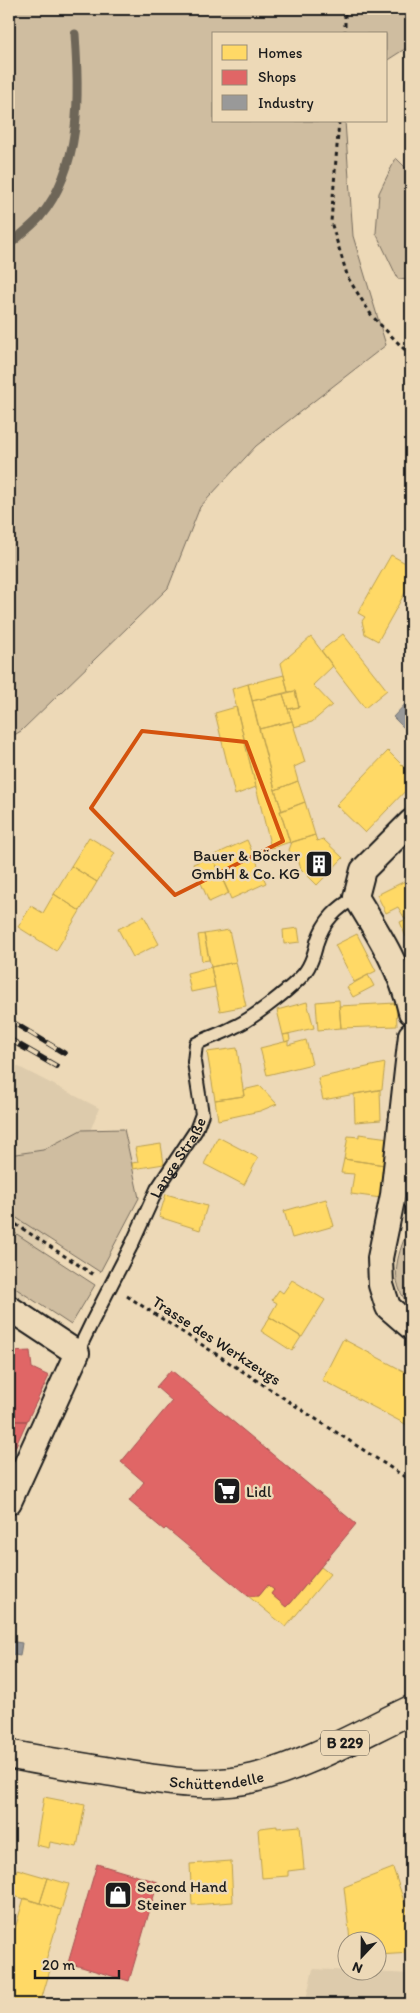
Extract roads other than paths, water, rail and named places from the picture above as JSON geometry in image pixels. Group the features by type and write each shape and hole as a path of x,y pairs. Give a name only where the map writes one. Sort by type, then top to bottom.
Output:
{"main road":[{"name":"Schüttendelle","path":"9,1754 169,1782 206,1784 252,1778 277,1771 326,1753 411,1710"}],"street":[{"path":"411,822 363,870 356,897 394,964 408,997 411,1012"},
{"path":"411,1036 393,1195 380,1258 381,1285 388,1307 411,1327"},
{"path":"9,1308 77,1354"},
{"name":"Lange Straße","path":"9,1502 77,1354"}],"lane":[{"name":"Lange Straße","path":"77,1354 157,1189 196,1130 202,1114 194,1062 196,1044 208,1037 235,1027 300,979 313,958 318,940 331,915 339,906 356,897"}],"waterway":[{"path":"9,245 40,217 54,197 64,176 71,153 77,106 75,34"}],"railway":[{"path":"9,1020 64,1053"},
{"path":"9,1039 56,1066"}],"place":[{"name":"Bauer & Böcker GmbH & Co. KG","path":"319,864"},
{"name":"Lidl","path":"227,1491"},
{"name":"Second Hand Steiner","path":"118,1895"}]}
